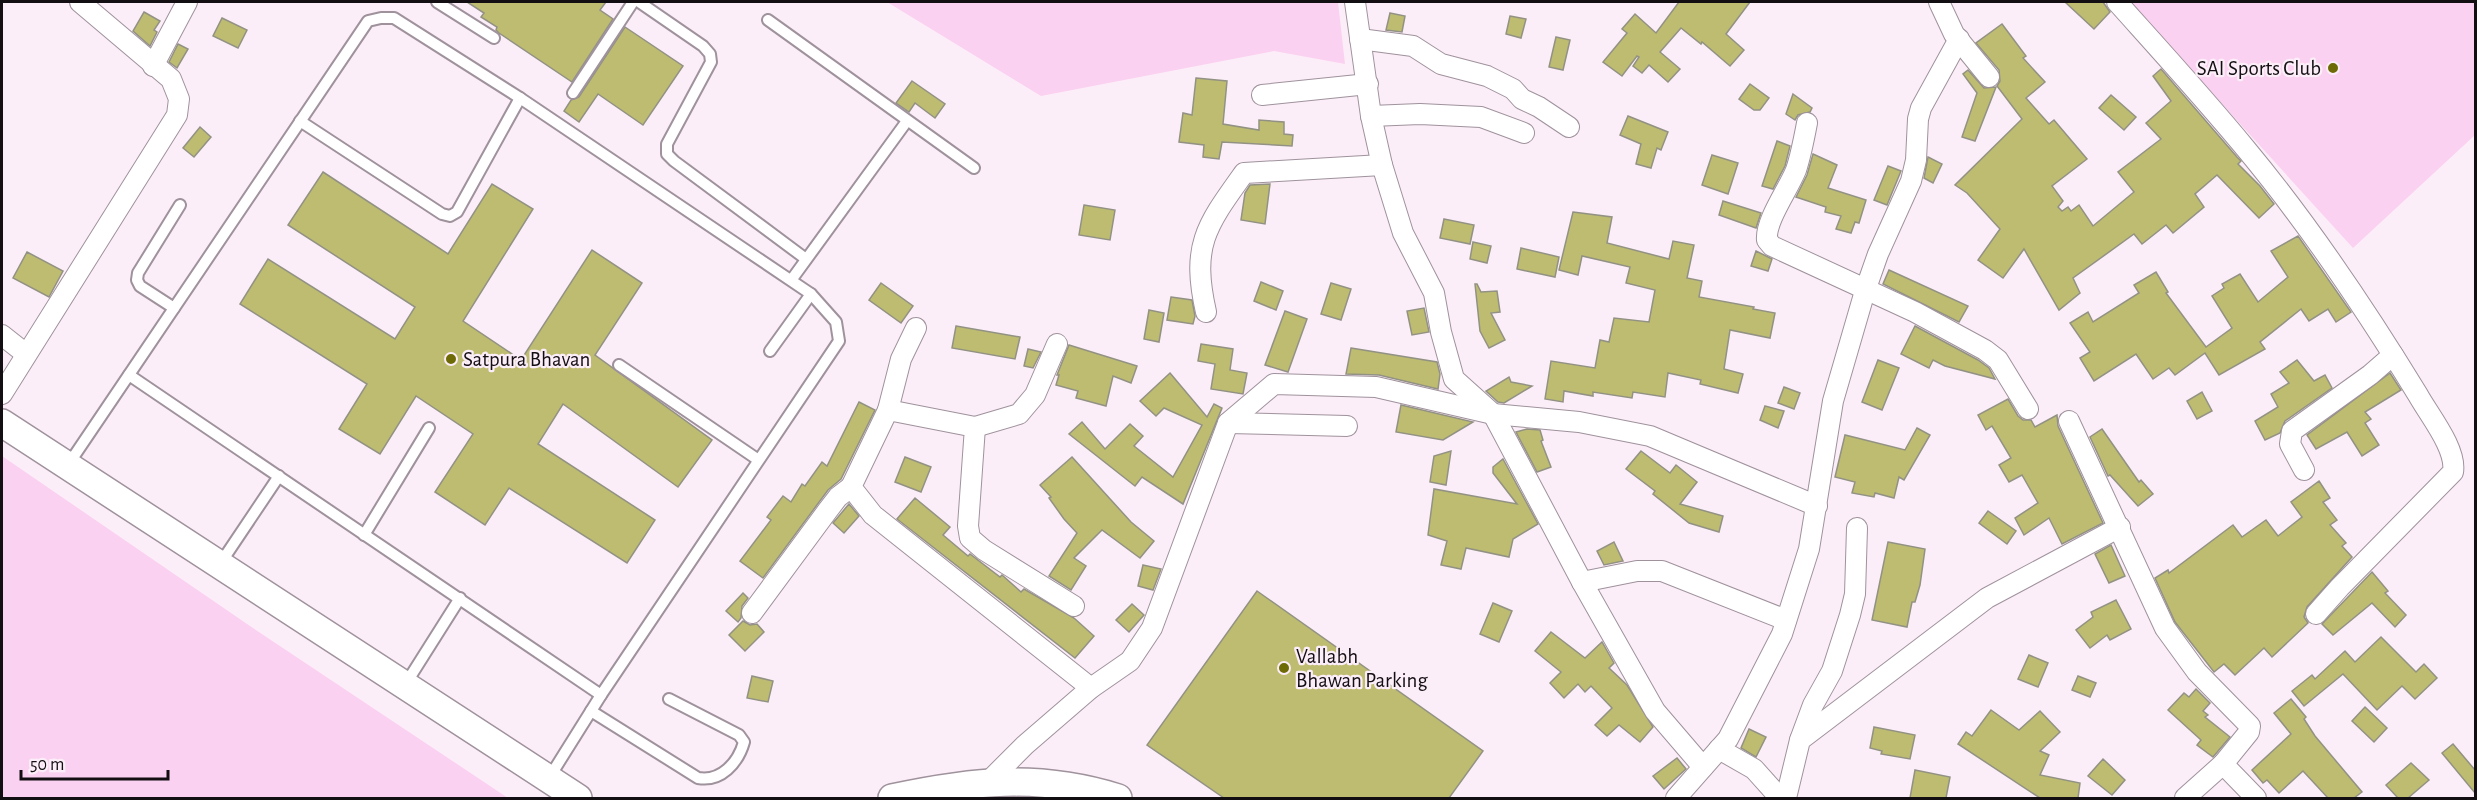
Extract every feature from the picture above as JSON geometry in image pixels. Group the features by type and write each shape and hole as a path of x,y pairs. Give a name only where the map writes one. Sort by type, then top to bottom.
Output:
{"street":[{"path":"153,66 187,2"},
{"path":"1355,2 1371,116 1382,165 1403,233 1434,293 1441,332 1454,379 1493,414 1582,582 1655,711 1703,767"},
{"path":"1939,2 1959,39 1989,77"},
{"path":"2117,2 2246,149 2333,263 2449,447 2454,466 2453,472 2316,614"},
{"path":"2,394 177,115 179,99 171,79 153,66 90,5"},
{"path":"1360,39 1413,46 1441,64 1487,76 1513,89 1522,99 1539,107 1569,127"},
{"path":"1676,798 1728,739 1782,634 1809,549 1833,401 1865,291 1878,254 1911,180 1916,160 1918,119 1921,108 1959,39"},
{"path":"1263,95 1368,84"},
{"path":"1371,116 1420,114 1481,117 1524,134"},
{"path":"1807,123 1796,170 1786,195 1770,222 1767,240 1772,246 1865,291 1915,312 1998,360 2028,409"},
{"path":"1206,312 1199,282 1203,242 1214,215 1244,173 1382,165"},
{"path":"752,613 838,497 851,487 888,410 901,358 916,328"},
{"path":"2,335 26,354"},
{"path":"888,410 975,427 1019,414 1035,395 1057,344"},
{"path":"2304,470 2290,444 2292,431 2370,375 2393,355"},
{"path":"988,782 1025,745 1091,688 1130,661 1152,628 1228,423 1274,384 1376,387 1493,414 1579,422 1650,436 1817,506"},
{"path":"2069,421 2120,527 2139,576 2165,627 2197,672 2250,726 2249,732 2223,764 2185,798"},
{"path":"2,423 578,798"},
{"path":"1228,423 1347,426"},
{"path":"975,427 968,526 970,538 984,550 1074,606"},
{"path":"851,487 873,515 1091,688"},
{"path":"1800,740 1987,598 2120,527"},
{"path":"1786,798 1800,740 1813,705 1832,670 1850,615 1855,594 1857,528"},
{"path":"1582,582 1637,571 1662,571 1786,620"},
{"path":"1719,749 1754,769 1780,798"},
{"path":"2223,764 2256,798"},
{"path":"892,798 988,782 1009,781 1054,784 1118,798"}],"lane":[{"path":"437,2 494,38"},
{"path":"573,93 633,2"},
{"path":"639,2 703,46 710,54 711,62 667,144 667,154 806,259"},
{"path":"68,466 368,21 394,18 520,98 792,279 811,294 836,322 839,341 601,695 548,779"},
{"path":"768,20 974,168"},
{"path":"300,121 442,214 450,216 457,212 520,98"},
{"path":"792,279 908,121"},
{"path":"174,308 140,286 137,280 138,273 180,205"},
{"path":"770,351 811,294"},
{"path":"619,365 758,459"},
{"path":"129,375 601,695"},
{"path":"364,535 429,429"},
{"path":"220,564 279,476"},
{"path":"405,686 460,598"},
{"path":"591,711 698,778 716,779 722,775 741,751 744,742 739,735 669,699"}],"shaded area":[{"path":"887,2 1338,2 1345,64 1274,51 1041,96"},
{"name":"SAI Sports Club","path":"2129,2 2475,2 2475,135 2353,248"},
{"path":"2,456 250,626 508,798 2,798"}],"building":[{"path":"467,2 606,2 600,10 613,19 572,82 499,33 496,30 497,27 481,17 484,13"},
{"path":"1679,2 1750,2 1726,34 1744,50 1730,66 1702,42 1701,44 1681,28 1660,52 1680,69 1668,82 1649,65 1642,73 1633,66 1639,57 1637,56 1622,76 1603,62 1627,33 1622,29 1635,14 1656,33"},
{"path":"2065,2 2103,2 2110,12 2094,29"},
{"path":"144,12 160,21 154,30 157,32 150,46 133,31"},
{"path":"1390,13 1405,16 1402,32 1386,30"},
{"path":"1510,16 1526,19 1521,38 1506,34"},
{"path":"222,18 247,30 238,48 213,36"},
{"path":"2002,24 2026,56 2023,58 2045,82 2026,98 2049,124 2054,120 2087,159 2052,186 2063,201 2058,207 2062,211 2068,207 2071,211 2079,205 2093,226 2134,192 2118,172 2161,139 2146,123 2171,101 2153,76 2161,69 2241,161 2238,164 2274,204 2259,218 2217,175 2195,194 2204,207 2173,233 2166,225 2142,244 2134,234 2073,278 2080,293 2059,310 2024,249 2003,278 1978,260 2000,229 1967,193 1955,185 2022,119 1997,86 2000,81 1999,70 1976,43"},
{"path":"625,27 683,66 643,125 598,94 579,122 564,111 571,100 579,97"},
{"path":"1556,37 1570,40 1563,70 1549,67"},
{"path":"178,44 188,49 177,68 169,62"},
{"path":"1968,70 1984,88 1996,87 1975,141 1962,137 1977,93 1963,74"},
{"path":"1196,78 1227,81 1223,124 1259,130 1259,120 1284,122 1284,134 1293,135 1292,146 1222,142 1219,159 1203,157 1204,145 1179,142 1183,113 1192,115"},
{"path":"912,81 945,104 935,118 915,103 909,112 896,103"},
{"path":"1750,84 1769,98 1760,110 1754,110 1739,99"},
{"path":"1793,94 1812,108 1810,112 1798,115 1795,120 1786,114"},
{"path":"2111,95 2136,117 2124,130 2099,108"},
{"path":"1628,116 1668,132 1661,150 1657,148 1651,168 1636,164 1641,144 1620,135"},
{"path":"200,127 211,137 194,157 183,148"},
{"path":"1777,141 1790,146 1785,166 1773,189 1762,186"},
{"path":"1813,154 1837,165 1828,188 1866,200 1859,223 1855,222 1851,233 1836,229 1841,216 1825,212 1826,207 1796,197 1807,175"},
{"path":"1712,155 1738,163 1728,194 1702,185"},
{"path":"1928,157 1942,164 1933,183 1924,178"},
{"path":"1888,166 1901,171 1887,205 1874,200"},
{"path":"323,172 448,254 492,184 533,209 463,321 521,360 592,250 642,283 595,355 712,440 678,487 563,404 538,444 655,520 627,563 509,488 485,525 435,492 473,434 416,396 380,454 339,429 367,384 240,304 268,259 395,339 415,307 288,225"},
{"path":"1270,184 1265,224 1241,220 1245,193 1250,185"},
{"path":"1723,201 1761,213 1756,228 1719,215"},
{"path":"1084,205 1115,210 1110,240 1079,235"},
{"path":"1573,212 1612,217 1607,243 1669,259 1673,241 1694,245 1687,278 1702,281 1699,297 1775,313 1770,338 1730,330 1724,369 1743,374 1738,393 1700,384 1701,380 1668,373 1665,397 1633,392 1632,398 1593,392 1593,396 1564,391 1563,402 1545,399 1551,361 1595,368 1600,340 1609,342 1614,318 1649,322 1655,290 1626,283 1630,267 1582,256 1578,275 1559,270"},
{"path":"1444,219 1474,225 1470,244 1440,238"},
{"path":"2298,236 2351,312 2336,322 2328,309 2309,321 2301,309 2260,342 2265,349 2219,375 2205,353 2175,375 2169,368 2153,379 2136,354 2094,381 2080,358 2090,352 2070,323 2088,312 2093,322 2139,293 2134,285 2156,272 2168,292 2166,293 2206,347 2232,328 2212,296 2224,288 2222,284 2240,274 2258,302 2288,277 2271,251"},
{"path":"1473,242 1491,246 1487,263 1470,259"},
{"path":"1521,248 1559,257 1555,277 1517,269"},
{"path":"1756,251 1772,259 1768,271 1751,266"},
{"path":"27,252 63,271 49,297 13,278"},
{"path":"1889,270 1968,306 1959,322 1883,284"},
{"path":"1261,282 1283,291 1276,310 1254,301"},
{"path":"881,283 913,306 901,323 869,300"},
{"path":"1331,283 1351,289 1341,320 1321,314"},
{"path":"1475,284 1481,292 1497,291 1500,312 1491,313 1505,340 1489,348 1480,331"},
{"path":"1171,297 1192,300 1195,316 1193,324 1167,320"},
{"path":"1424,308 1429,332 1412,335 1407,311"},
{"path":"1149,310 1164,313 1159,342 1144,339"},
{"path":"1285,311 1307,319 1288,372 1265,365"},
{"path":"956,326 1020,337 1015,359 952,348"},
{"path":"1915,326 1978,360 1989,368 1995,379 1945,366 1933,360 1929,368 1901,354"},
{"path":"1201,344 1233,349 1230,370 1247,373 1243,394 1211,389 1215,364 1198,361"},
{"path":"1069,345 1137,366 1131,383 1113,376 1106,406 1076,398 1078,391 1056,385 1059,375 1057,375"},
{"path":"1351,348 1437,362 1440,374 1438,389 1379,375 1346,374"},
{"path":"1028,349 1041,352 1033,368 1024,366"},
{"path":"1878,360 1899,368 1882,410 1862,402"},
{"path":"2297,360 2314,381 2325,375 2332,388 2285,421 2280,433 2265,440 2255,421 2278,407 2271,394 2289,383 2280,372"},
{"path":"1170,373 1207,417 1214,404 1222,408 1183,504 1142,477 1135,486 1069,434 1082,422 1105,449 1130,424 1143,436 1134,446 1173,477 1202,425 1164,408 1156,416 1140,401"},
{"path":"2390,373 2401,390 2365,412 2371,419 2365,423 2379,445 2362,456 2347,432 2316,449 2307,435"},
{"path":"1509,377 1511,382 1532,386 1504,403 1498,402 1486,391"},
{"path":"1784,387 1800,393 1794,409 1778,403"},
{"path":"2202,392 2212,411 2197,419 2187,401"},
{"path":"2008,399 2018,416 2023,420 2031,420 2035,427 2057,415 2058,426 2103,523 2062,544 2049,518 2024,535 2015,518 2038,503 2022,475 2009,482 1999,465 2011,458 1992,426 1986,430 1978,415"},
{"path":"859,402 875,410 841,479 828,490 763,578 740,561 771,520 767,517 783,496 791,502 802,484 805,486 822,462 827,466"},
{"path":"1401,405 1473,422 1443,440 1396,432"},
{"path":"1765,406 1784,411 1778,428 1760,420"},
{"path":"1917,428 1930,435 1904,480 1899,477 1894,498 1875,493 1874,497 1852,493 1855,482 1835,477 1845,435 1905,450"},
{"path":"1527,429 1540,430 1543,440 1541,441 1551,467 1537,472 1516,432"},
{"path":"2102,429 2139,482 2141,480 2153,494 2138,506 2110,475 2108,476 2090,437"},
{"path":"1451,451 1446,485 1430,482 1434,456"},
{"path":"1641,451 1670,473 1676,465 1697,482 1680,504 1723,516 1719,532 1689,523 1653,494 1655,491 1626,469"},
{"path":"905,457 931,467 921,492 895,482"},
{"path":"1072,457 1131,522 1154,541 1140,558 1102,530 1074,558 1086,566 1071,590 1049,576 1077,533 1040,485"},
{"path":"1503,459 1538,524 1513,539 1509,557 1466,548 1461,569 1441,565 1447,541 1428,535 1434,489 1517,504 1493,473 1493,467"},
{"path":"2319,481 2330,498 2323,502 2337,520 2330,525 2346,543 2342,546 2352,557 2307,607 2304,617 2308,623 2272,657 2264,648 2235,675 2224,664 2214,672 2175,622 2155,578 2168,570 2169,573 2233,525 2242,537 2266,520 2278,536 2302,517 2291,502"},
{"path":"915,498 950,527 943,535 968,556 970,554 1000,577 1002,575 1021,592 1024,589 1074,618 1094,636 1075,658 897,519"},
{"path":"849,504 859,516 844,533 833,523"},
{"path":"1988,511 2016,531 2007,544 1979,523"},
{"path":"1614,542 1623,561 1604,565 1597,551"},
{"path":"1888,542 1925,549 1920,585 1915,602 1912,602 1907,627 1872,620"},
{"path":"2111,545 2125,576 2109,583 2095,554"},
{"path":"1143,565 1161,569 1153,590 1138,586"},
{"path":"2372,572 2388,591 2385,593 2406,615 2395,627 2372,603 2333,635 2322,624"},
{"name":"Vallabh Bhawan Parking","path":"1257,591 1483,751 1449,798 1224,798 1147,745"},
{"path":"743,593 748,598 742,606 741,618 738,622 726,611"},
{"path":"2116,600 2131,629 2110,640 2107,635 2090,648 2076,630 2093,617 2091,612"},
{"path":"1493,603 1512,611 1499,642 1480,634"},
{"path":"1132,604 1144,615 1129,632 1116,620"},
{"path":"743,621 750,625 757,624 764,632 745,651 729,635"},
{"path":"1551,632 1585,658 1602,642 1614,663 1609,668 1627,685 1653,727 1640,742 1619,725 1607,736 1595,725 1612,708 1591,686 1585,692 1578,684 1564,698 1550,683 1561,672 1535,651"},
{"path":"2381,637 2416,672 2424,664 2437,678 2415,699 2402,686 2377,710 2343,674 2304,706 2292,691 2312,675 2315,679 2345,651 2355,662"},
{"path":"2029,655 2048,663 2038,687 2018,679"},
{"path":"752,676 773,681 768,702 747,698"},
{"path":"2078,676 2096,683 2090,697 2072,690"},
{"path":"2196,689 2210,703 2203,711 2208,715 2205,717 2230,737 2213,757 2197,745 2201,740 2168,710 2184,693 2189,697"},
{"path":"2291,699 2306,717 2304,719 2315,736 2362,792 2354,798 2328,798 2303,771 2279,793 2267,780 2263,783 2252,770 2291,734 2274,713"},
{"path":"2365,707 2387,728 2374,742 2352,721"},
{"path":"1991,710 2019,730 2040,711 2060,732 2040,751 2049,755 2040,775 2080,783 2078,798 2040,798 1958,744 1966,732 1972,736"},
{"path":"1874,727 1915,735 1910,759 1881,754 1882,751 1870,748"},
{"path":"1749,729 1766,737 1756,757 1741,748"},
{"path":"2453,744 2475,770 2475,793 2442,753"},
{"path":"1677,758 1686,769 1664,789 1653,776"},
{"path":"2103,759 2125,780 2112,795 2088,776"},
{"path":"2411,763 2429,780 2408,798 2398,798 2386,785"},
{"path":"1915,770 1950,777 1946,798 1910,798"}],"place":[{"name":"SAI Sports Club","path":"2333,68"},
{"name":"Satpura Bhavan","path":"451,359"},
{"name":"Vallabh Bhawan Parking","path":"1284,668"}]}
